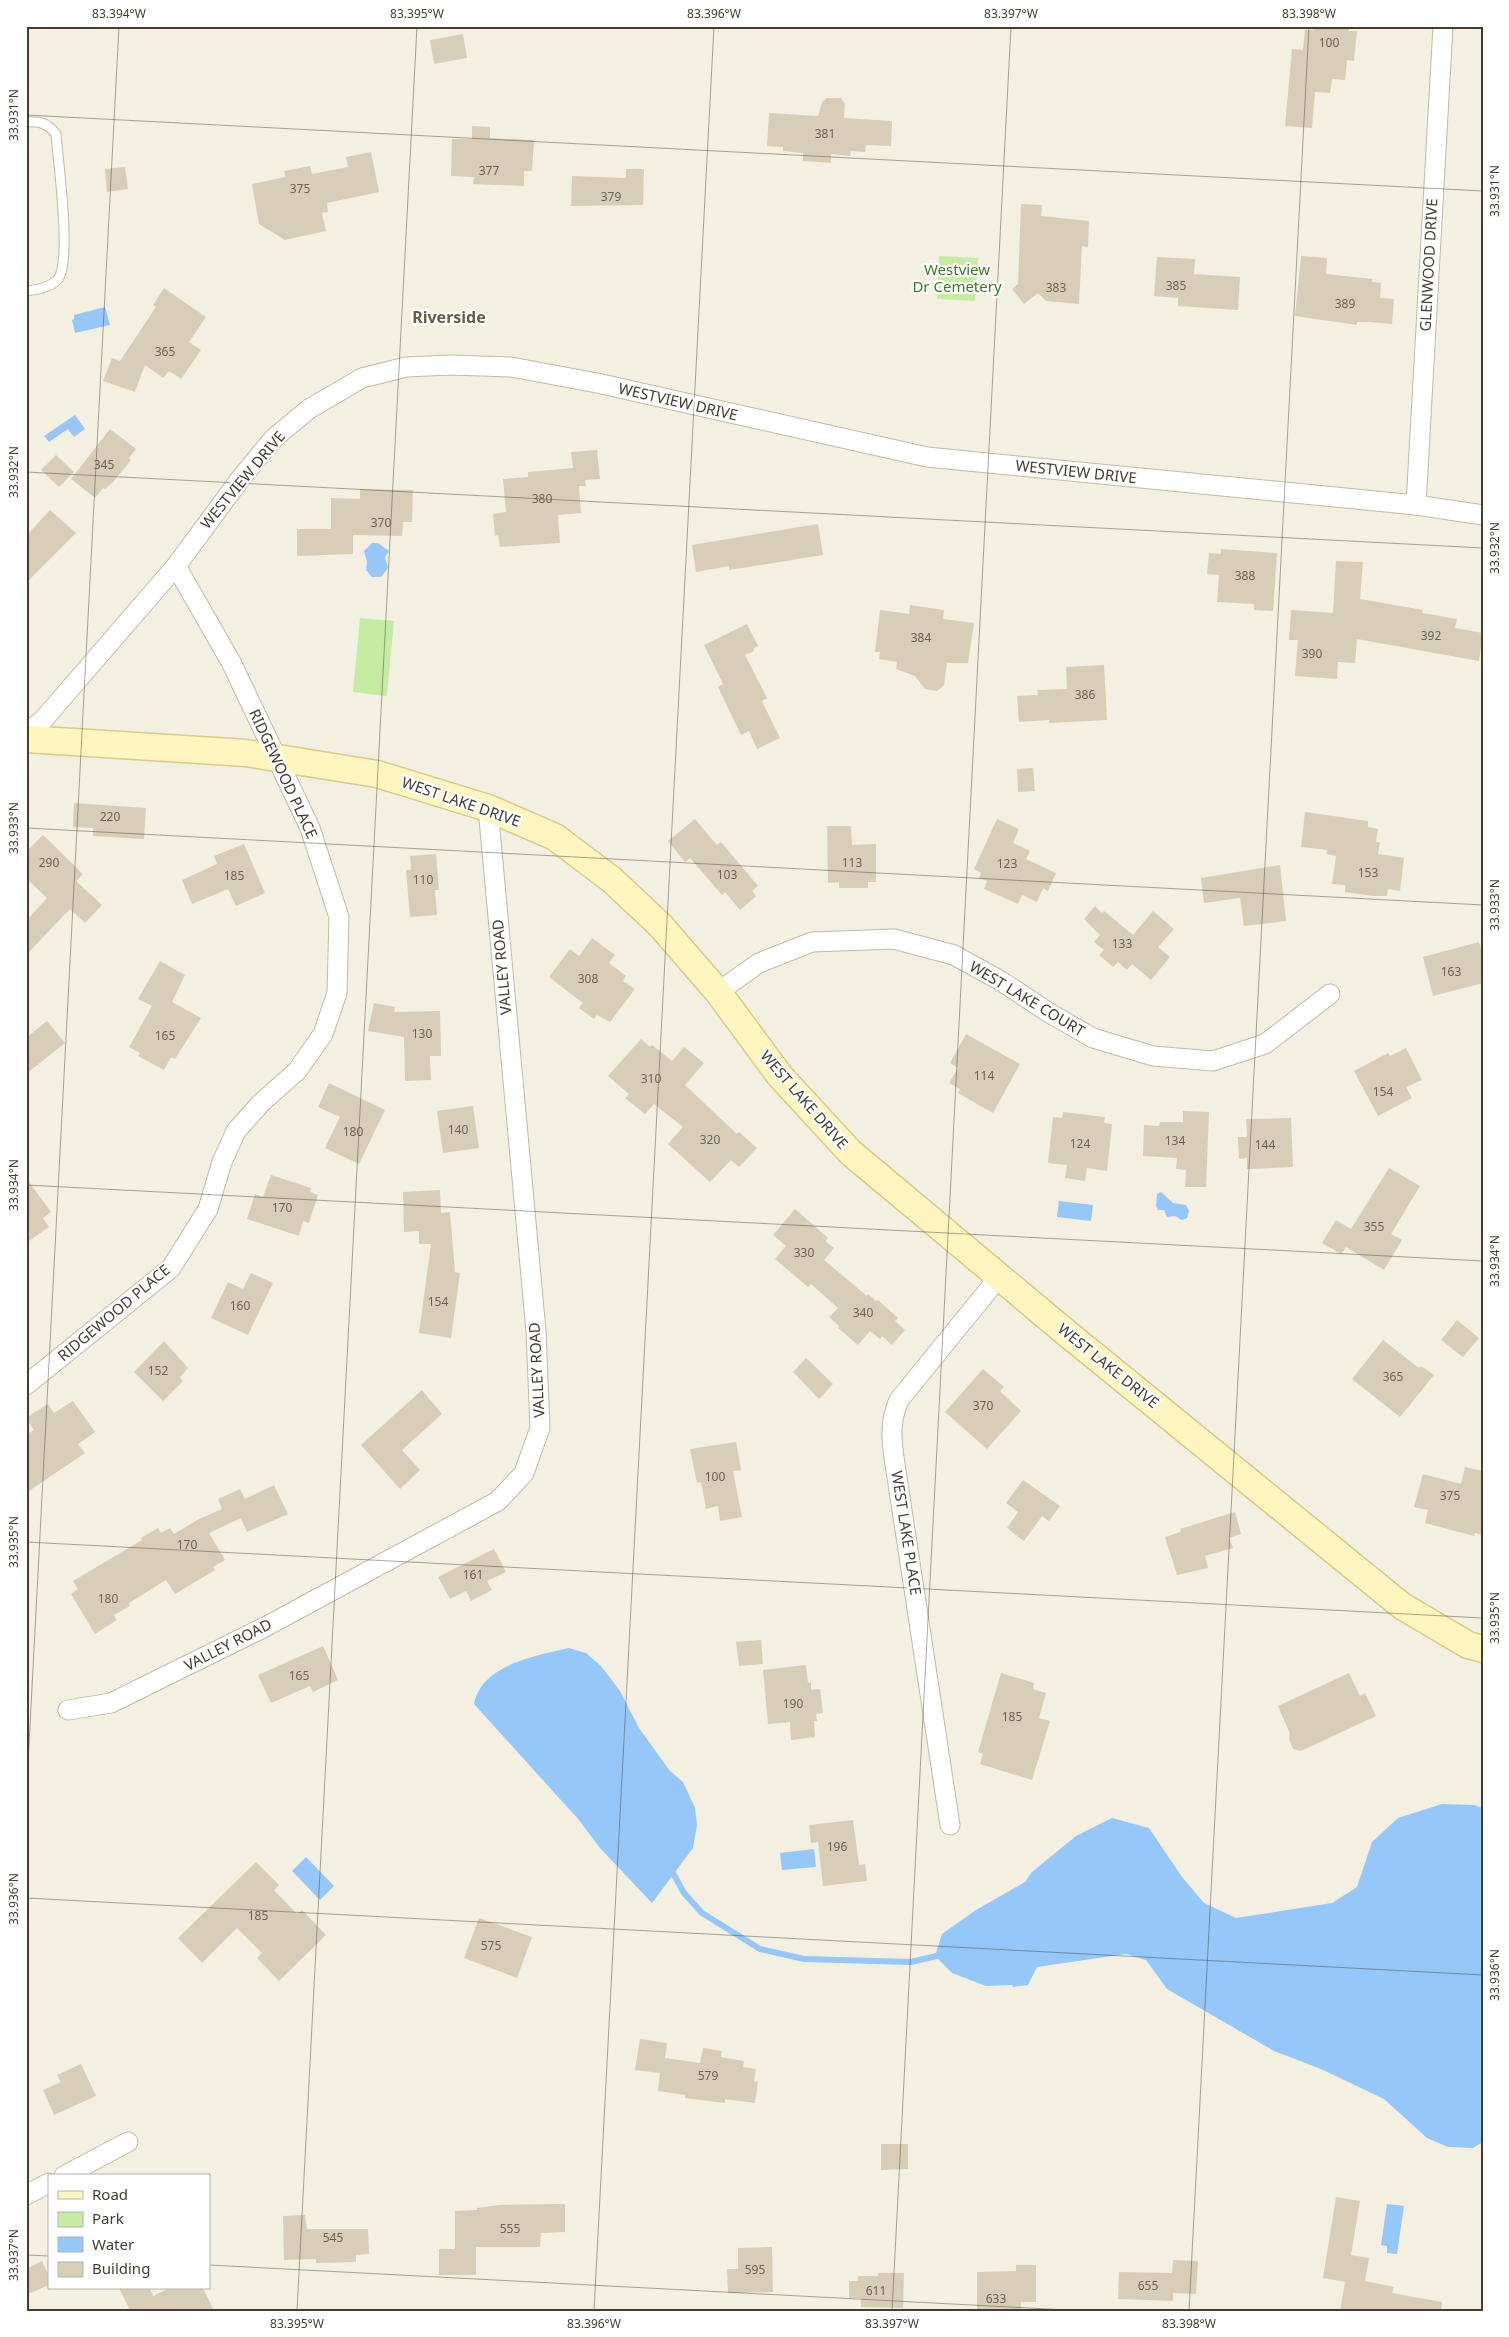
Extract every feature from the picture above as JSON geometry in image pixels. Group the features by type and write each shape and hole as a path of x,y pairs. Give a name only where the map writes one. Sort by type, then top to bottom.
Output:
{"main road":[{"name":"WEST LAKE DRIVE","path":"26,739 276,757 377,774 488,808 555,837 612,880 660,925 718,992 780,1076 850,1153 1402,1606 1468,1645 1483,1649"}],"street":[{"name":"GLENWOOD DRIVE","path":"1416,504 1443,26"},
{"name":"WESTVIEW DRIVE","path":"26,733 43,720 176,566 206,524 274,438 309,409 362,378 406,368 451,365 511,366 927,457 1416,504 1483,515"},
{"name":"RIDGEWOOD PLACE","path":"26,1385 171,1268 208,1209 222,1162 236,1131 261,1103 297,1071 323,1034 337,993 339,917 310,828 231,662 176,566"},
{"name":"VALLEY ROAD","path":"68,1710 111,1703 265,1627 498,1501 524,1473 540,1428 536,1331 488,808"},
{"name":"WEST LAKE COURT","path":"718,992 759,963 812,942 894,940 954,955 1001,981 1051,1014 1093,1038 1153,1056 1213,1061 1265,1044 1330,994"},
{"name":"WEST LAKE PLACE","path":"950,1825 896,1471 891,1432 892,1415 899,1400 999,1277"},
{"path":"68,2174 128,2142"},
{"path":"26,2195 48,2184"}],"lane":[{"path":"26,122 48,125 56,134 64,241 64,268 58,279 51,284 26,291"}],"green space":[{"name":"Westview Dr Cemetery","path":"939,256 978,258 975,301 937,299"},
{"path":"360,618 394,621 387,696 353,692"}],"water":[{"path":"105,307 110,325 75,333 72,320 74,315"},
{"path":"75,415 85,429 74,437 68,429 49,442 44,436"},
{"path":"372,543 378,543 389,551 385,557 388,568 381,577 372,577 366,570 367,562 364,551"},
{"path":"1161,1192 1173,1203 1186,1205 1189,1211 1187,1218 1182,1220 1175,1216 1167,1217 1164,1210 1158,1210 1156,1206 1157,1194"},
{"path":"1059,1201 1093,1205 1091,1221 1057,1217"},
{"path":"569,1648 586,1653 601,1666 620,1691 639,1728 670,1771 683,1782 695,1808 697,1825 693,1848 652,1903 600,1848 579,1820 474,1704 479,1690 499,1671 512,1664 541,1654"},
{"path":"1442,1804 1474,1805 1483,1808 1483,2142 1473,2148 1448,2147 1427,2138 1384,2099 1321,2069 1274,2051 1167,1989 1146,1960 1126,1954 1037,1967 1028,1985 1013,1987 1012,1985 986,1986 952,1973 935,1956 942,1934 976,1910 1025,1882 1032,1872 1076,1836 1112,1818 1149,1828 1182,1877 1204,1903 1236,1918 1332,1903 1357,1887 1372,1842 1398,1818"},
{"path":"814,1849 816,1867 782,1870 780,1853"},
{"path":"306,1857 334,1886 320,1900 292,1871"},
{"path":"1387,2204 1404,2206 1397,2254 1387,2253 1387,2246 1381,2245"}],"building":[{"path":"1313,26 1349,26 1349,31 1357,31 1354,61 1347,60 1345,80 1332,79 1330,93 1315,92 1312,128 1285,126 1292,49 1303,50 1305,30 1313,30"},
{"path":"463,34 467,58 434,64 430,40"},
{"path":"827,98 841,98 845,104 844,118 892,121 891,146 866,145 865,152 851,151 850,156 831,154 831,163 803,161 803,153 783,151 783,147 767,146 769,113 818,116 822,102"},
{"path":"472,126 490,127 490,138 534,140 532,171 524,171 524,186 473,184 474,177 451,176 452,139 472,139"},
{"path":"371,152 379,192 327,203 328,212 322,213 326,231 285,240 259,224 252,184 285,177 284,171 310,166 312,174 348,167 346,157"},
{"path":"125,167 128,189 107,192 105,169"},
{"path":"626,169 644,169 643,205 571,206 572,176 626,178"},
{"path":"1021,204 1042,205 1041,216 1089,221 1088,247 1082,246 1079,304 1046,301 1038,293 1024,304 1012,289 1018,284"},
{"path":"1301,256 1327,258 1326,274 1372,279 1372,282 1381,283 1380,298 1394,299 1392,324 1357,322 1357,325 1295,316"},
{"path":"1157,257 1195,259 1194,274 1240,277 1238,310 1178,306 1178,298 1154,296"},
{"path":"164,288 206,317 189,342 201,350 181,379 169,371 163,378 145,365 135,392 103,381 112,358 120,361 156,307 153,305"},
{"path":"110,429 136,449 129,458 131,460 114,481 105,489 103,488 95,498 71,479"},
{"path":"597,450 600,479 585,480 586,486 579,486 581,513 558,515 560,543 500,547 498,535 495,536 493,514 506,512 503,479 528,477 528,472 573,468 571,452"},
{"path":"56,455 74,472 59,487 41,470"},
{"path":"360,489 413,490 412,522 403,522 402,536 353,535 353,554 297,556 297,529 331,529 331,498 360,499"},
{"path":"50,510 76,533 26,583 26,536"},
{"path":"818,524 823,555 729,570 729,566 696,572 692,545"},
{"path":"1221,549 1277,553 1273,611 1254,610 1254,604 1217,602 1219,575 1207,574 1209,553 1221,554"},
{"path":"1336,561 1363,562 1360,599 1423,610 1422,613 1457,619 1455,628 1483,633 1479,661 1357,639 1355,663 1338,662 1337,679 1295,676 1298,640 1289,640 1291,610 1333,613"},
{"path":"910,605 944,610 943,619 974,623 968,663 947,663 944,685 937,691 925,689 915,676 896,669 897,662 879,659 880,652 875,652 880,610 909,614"},
{"path":"747,624 758,646 753,649 754,651 745,655 767,698 762,701 780,738 757,749 749,731 741,735 718,687 723,684 704,645"},
{"path":"1104,665 1107,720 1049,723 1049,720 1019,722 1017,696 1038,695 1037,690 1067,689 1066,667"},
{"path":"1033,768 1035,791 1018,792 1017,769"},
{"path":"74,803 146,808 144,839 93,836 93,828 73,827"},
{"path":"1305,812 1368,821 1368,827 1378,829 1376,842 1380,842 1378,854 1404,858 1400,891 1388,889 1387,896 1373,896 1345,892 1345,885 1332,884 1336,856 1326,854 1327,850 1301,847"},
{"path":"695,819 717,845 721,842 758,886 752,891 756,896 740,910 725,892 722,895 690,858 685,862 668,841"},
{"path":"997,819 1019,829 1013,843 1030,851 1026,859 1056,873 1048,891 1043,888 1037,902 1022,895 1018,904 984,889 987,881 979,878 981,873 974,869"},
{"path":"827,826 851,826 852,845 876,844 876,882 868,882 868,888 839,888 839,882 828,883"},
{"path":"43,835 83,874 76,881 102,905 85,923 70,909 26,955 26,921 47,898 26,878 26,852"},
{"path":"244,844 265,893 236,906 228,889 192,904 182,880 217,864 214,856"},
{"path":"436,854 439,890 435,890 437,915 410,917 406,870 411,870 410,856"},
{"path":"1280,865 1286,921 1244,926 1240,898 1204,903 1201,878"},
{"path":"1095,906 1133,935 1153,911 1174,929 1158,947 1170,957 1151,980 1132,964 1127,970 1118,962 1113,967 1099,955 1104,950 1094,942 1100,935 1084,919"},
{"path":"592,938 615,955 609,963 626,976 623,981 635,989 610,1022 597,1015 594,1019 579,1008 583,1003 549,977 570,949 579,956"},
{"path":"1479,942 1483,957 1483,983 1433,996 1423,957"},
{"path":"160,961 185,975 172,1002 201,1018 175,1059 171,1057 164,1070 138,1056 140,1053 129,1047 152,1006 138,999"},
{"path":"374,1003 395,1007 394,1012 440,1011 441,1056 430,1056 431,1080 405,1081 404,1037 368,1031"},
{"path":"47,1021 65,1043 26,1074 26,1038"},
{"path":"966,1034 1020,1064 993,1113 958,1093 960,1089 949,1083 958,1068 950,1063"},
{"path":"641,1039 672,1061 684,1047 704,1063 685,1085 737,1134 739,1132 757,1148 739,1167 731,1160 710,1182 668,1144 683,1127 654,1104 645,1114 625,1098 629,1094 608,1076"},
{"path":"1406,1048 1422,1080 1406,1087 1412,1098 1378,1116 1354,1071 1388,1053 1390,1056"},
{"path":"329,1083 385,1110 359,1164 325,1148 340,1117 318,1107"},
{"path":"473,1106 479,1148 443,1153 437,1111"},
{"path":"1183,1111 1209,1112 1206,1187 1185,1187 1186,1170 1176,1169 1177,1158 1143,1156 1144,1125 1159,1126 1160,1122 1183,1122"},
{"path":"1063,1112 1105,1117 1104,1123 1112,1124 1107,1171 1087,1168 1085,1181 1065,1178 1067,1165 1048,1163 1053,1117 1062,1118"},
{"path":"1291,1118 1293,1167 1247,1169 1247,1158 1239,1159 1238,1137 1247,1137 1246,1119"},
{"path":"1389,1168 1420,1186 1391,1234 1402,1240 1384,1270 1346,1247 1341,1254 1322,1243 1336,1220 1351,1229"},
{"path":"271,1175 311,1188 310,1192 318,1195 309,1223 303,1221 299,1236 247,1219 255,1194 263,1197"},
{"path":"26,1178 51,1212 43,1218 49,1227 26,1243"},
{"path":"440,1190 441,1213 450,1212 455,1272 460,1273 451,1338 419,1333 431,1244 419,1244 419,1231 404,1232 403,1192"},
{"path":"795,1209 828,1238 825,1241 834,1248 824,1260 867,1296 868,1294 876,1301 878,1300 898,1318 895,1321 905,1330 892,1345 882,1336 880,1339 870,1331 858,1345 838,1328 839,1326 829,1317 838,1308 811,1284 808,1287 775,1259 786,1246 773,1235"},
{"path":"251,1273 273,1283 248,1335 211,1318 228,1282 243,1289"},
{"path":"1457,1320 1479,1338 1463,1357 1441,1340"},
{"path":"1383,1340 1419,1368 1421,1366 1434,1375 1400,1417 1352,1379"},
{"path":"164,1341 188,1368 180,1377 183,1381 163,1401 134,1372"},
{"path":"806,1358 833,1384 819,1399 793,1372"},
{"path":"983,1369 1004,1387 1000,1391 1021,1411 987,1449 945,1412"},
{"path":"422,1390 442,1414 402,1450 420,1470 400,1489 361,1445"},
{"path":"73,1401 95,1432 78,1444 85,1453 26,1493 26,1435 34,1430 26,1418 48,1404 54,1413"},
{"path":"736,1442 741,1470 733,1471 742,1517 720,1521 718,1506 706,1509 701,1482 697,1483 690,1449"},
{"path":"1465,1467 1483,1471 1483,1535 1475,1533 1474,1536 1425,1523 1428,1510 1414,1507 1423,1474 1461,1484"},
{"path":"1023,1480 1060,1506 1049,1521 1042,1516 1024,1541 1007,1528 1018,1512 1006,1503"},
{"path":"274,1485 288,1514 247,1532 241,1518 209,1533 225,1560 213,1567 215,1570 175,1594 166,1580 129,1603 130,1606 114,1615 117,1620 95,1634 71,1594 78,1589 73,1581 142,1540 141,1538 158,1528 161,1533 170,1528 174,1534 199,1519 222,1509 218,1499 240,1489 245,1499"},
{"path":"1235,1512 1241,1534 1229,1538 1233,1548 1205,1556 1208,1568 1177,1575 1165,1537 1181,1532 1180,1529"},
{"path":"494,1549 506,1572 487,1581 492,1590 471,1601 466,1591 450,1599 438,1577"},
{"path":"761,1640 763,1664 739,1666 736,1642"},
{"path":"323,1646 338,1680 313,1692 310,1686 271,1703 258,1675"},
{"path":"806,1665 808,1683 811,1682 811,1690 820,1689 823,1713 816,1714 817,1721 814,1721 815,1737 791,1740 790,1722 768,1724 763,1670"},
{"path":"1001,1673 1034,1683 1033,1689 1046,1693 1039,1718 1050,1721 1032,1780 980,1764 983,1754 978,1752"},
{"path":"1349,1673 1360,1696 1365,1693 1376,1716 1301,1751 1293,1749 1289,1739 1290,1734 1278,1706"},
{"path":"853,1820 859,1865 865,1864 867,1881 823,1886 818,1842 811,1843 809,1825"},
{"path":"256,1862 279,1885 274,1890 297,1914 302,1910 326,1935 279,1981 257,1958 262,1953 237,1928 202,1963 178,1938"},
{"path":"479,1918 532,1937 517,1978 464,1958"},
{"path":"640,2039 667,2043 665,2058 700,2063 703,2048 722,2051 721,2057 744,2061 743,2067 756,2069 754,2081 758,2082 755,2103 725,2099 725,2103 685,2098 685,2095 658,2091 660,2073 635,2070"},
{"path":"81,2064 96,2096 54,2115 43,2090 61,2082 57,2075"},
{"path":"881,2144 908,2144 908,2169 881,2170"},
{"path":"1336,2197 1360,2201 1351,2255 1369,2258 1365,2281 1394,2287 1392,2293 1442,2302 1441,2311 1340,2311 1345,2282 1323,2278"},
{"path":"565,2204 565,2232 541,2233 540,2247 476,2247 476,2275 439,2275 439,2249 455,2249 455,2211 477,2210 477,2208 499,2205"},
{"path":"305,2215 307,2229 368,2229 369,2254 356,2255 356,2262 316,2263 316,2259 284,2260 283,2216"},
{"path":"772,2247 773,2292 728,2293 727,2269 738,2269 738,2248"},
{"path":"1173,2260 1198,2261 1196,2294 1173,2293 1173,2301 1118,2299 1119,2272 1172,2273"},
{"path":"42,2261 48,2274 48,2285 26,2295 26,2269"},
{"path":"1016,2265 1036,2265 1036,2302 1021,2302 1021,2311 977,2311 977,2272 1016,2271"},
{"path":"878,2273 904,2273 903,2308 861,2307 861,2298 849,2298 849,2281 858,2281 858,2276 878,2276"},
{"path":"120,2290 151,2290 153,2296 166,2290 204,2290 214,2311 123,2311 129,2308"}],"waterway":[{"path":"673,1873 684,1893 702,1913 760,1949 804,1959 911,1962 941,1955"}],"district":[{"name":"Riverside","path":"449,317"}]}
